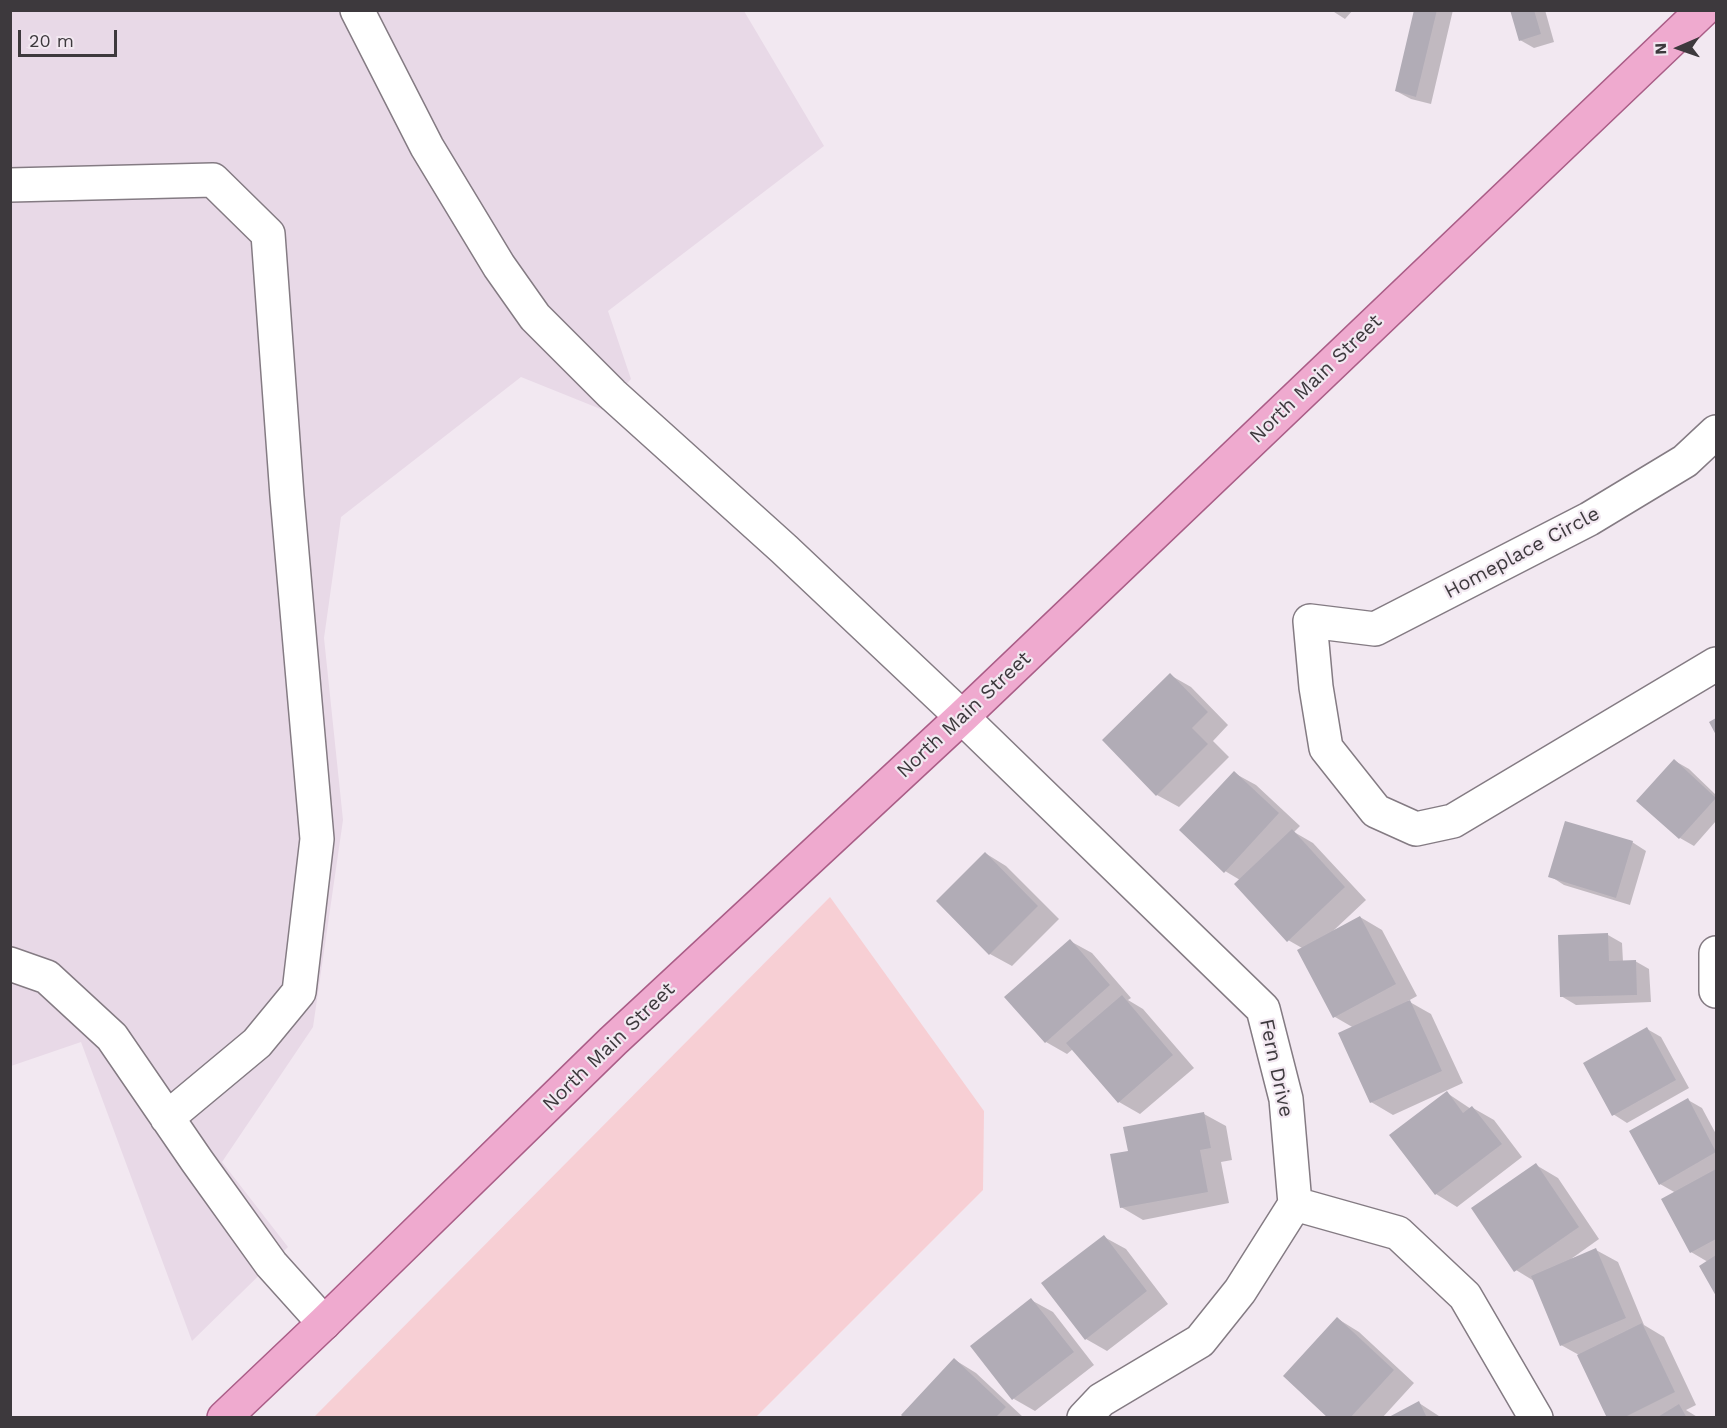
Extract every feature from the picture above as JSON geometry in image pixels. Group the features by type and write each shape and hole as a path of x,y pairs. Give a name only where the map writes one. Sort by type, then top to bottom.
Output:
{"main road":[{"name":"North Main Street","path":"224,1418 613,1041 962,717 1703,10"}],"street":[{"name":"Fern Drive","path":"357,10 426,147 499,266 535,317 612,394 784,549 962,717 1263,1009 1286,1100 1295,1204"},
{"path":"10,185 213,180 268,234 316,839 299,992 257,1043 167,1118"},
{"name":"Homeplace Circle","path":"1716,432 1685,461 1589,519 1375,629 1310,621 1316,687 1326,748 1376,811 1416,829 1453,821 1716,664"},
{"path":"10,964 47,976 112,1037 271,1264 324,1323"},
{"path":"1084,1418 1101,1400 1200,1341 1240,1290 1295,1204 1398,1233 1465,1296 1536,1418"}],"shaded area":[{"path":"10,11 744,11 824,146 608,311 631,379 603,410 521,377 341,517 324,638 343,820 313,1027 222,1162 288,1247 192,1341 81,1042 11,1066"},
{"path":"830,897 984,1111 983,1190 756,1417 314,1417"}],"building":[{"path":"1414,10 1437,10 1416,97 1395,91"},
{"path":"1510,10 1534,10 1541,34 1519,41"},
{"path":"1170,673 1208,712 1192,728 1208,744 1156,796 1102,740"},
{"path":"1716,718 1716,735 1709,722"},
{"path":"1674,759 1716,798 1679,839 1636,801"},
{"path":"1234,771 1279,813 1224,873 1179,830"},
{"path":"1565,821 1633,841 1616,898 1548,877"},
{"path":"1292,829 1345,887 1287,942 1234,884"},
{"path":"985,852 1038,906 989,955 936,901"},
{"path":"1360,916 1396,984 1333,1018 1297,950"},
{"path":"1608,933 1609,961 1636,960 1637,995 1560,997 1558,935"},
{"path":"1070,939 1110,985 1045,1043 1004,997"},
{"path":"1122,995 1173,1055 1118,1103 1066,1043"},
{"path":"1410,1000 1442,1071 1370,1103 1338,1033"},
{"path":"1647,1027 1676,1080 1612,1116 1583,1063"},
{"path":"1447,1091 1463,1113 1472,1106 1502,1144 1435,1195 1389,1135"},
{"path":"1688,1098 1716,1152 1659,1185 1629,1131"},
{"path":"1204,1112 1211,1148 1200,1150 1208,1192 1120,1208 1110,1154 1128,1151 1123,1127"},
{"path":"1536,1163 1579,1227 1514,1272 1471,1208"},
{"path":"1716,1169 1716,1239 1690,1253 1661,1199"},
{"path":"1104,1235 1147,1291 1085,1340 1041,1283"},
{"path":"1596,1248 1626,1318 1560,1346 1531,1276"},
{"path":"1716,1255 1716,1296 1699,1266"},
{"path":"1031,1298 1074,1352 1012,1400 970,1346"},
{"path":"1337,1317 1394,1370 1350,1418 1328,1418 1283,1376"},
{"path":"1642,1323 1675,1392 1623,1418 1607,1418 1577,1355"},
{"path":"954,1358 1006,1407 995,1418 904,1418 901,1415"},
{"path":"1419,1401 1427,1418 1387,1418"},
{"path":"1679,1404 1687,1418 1656,1418"}]}
